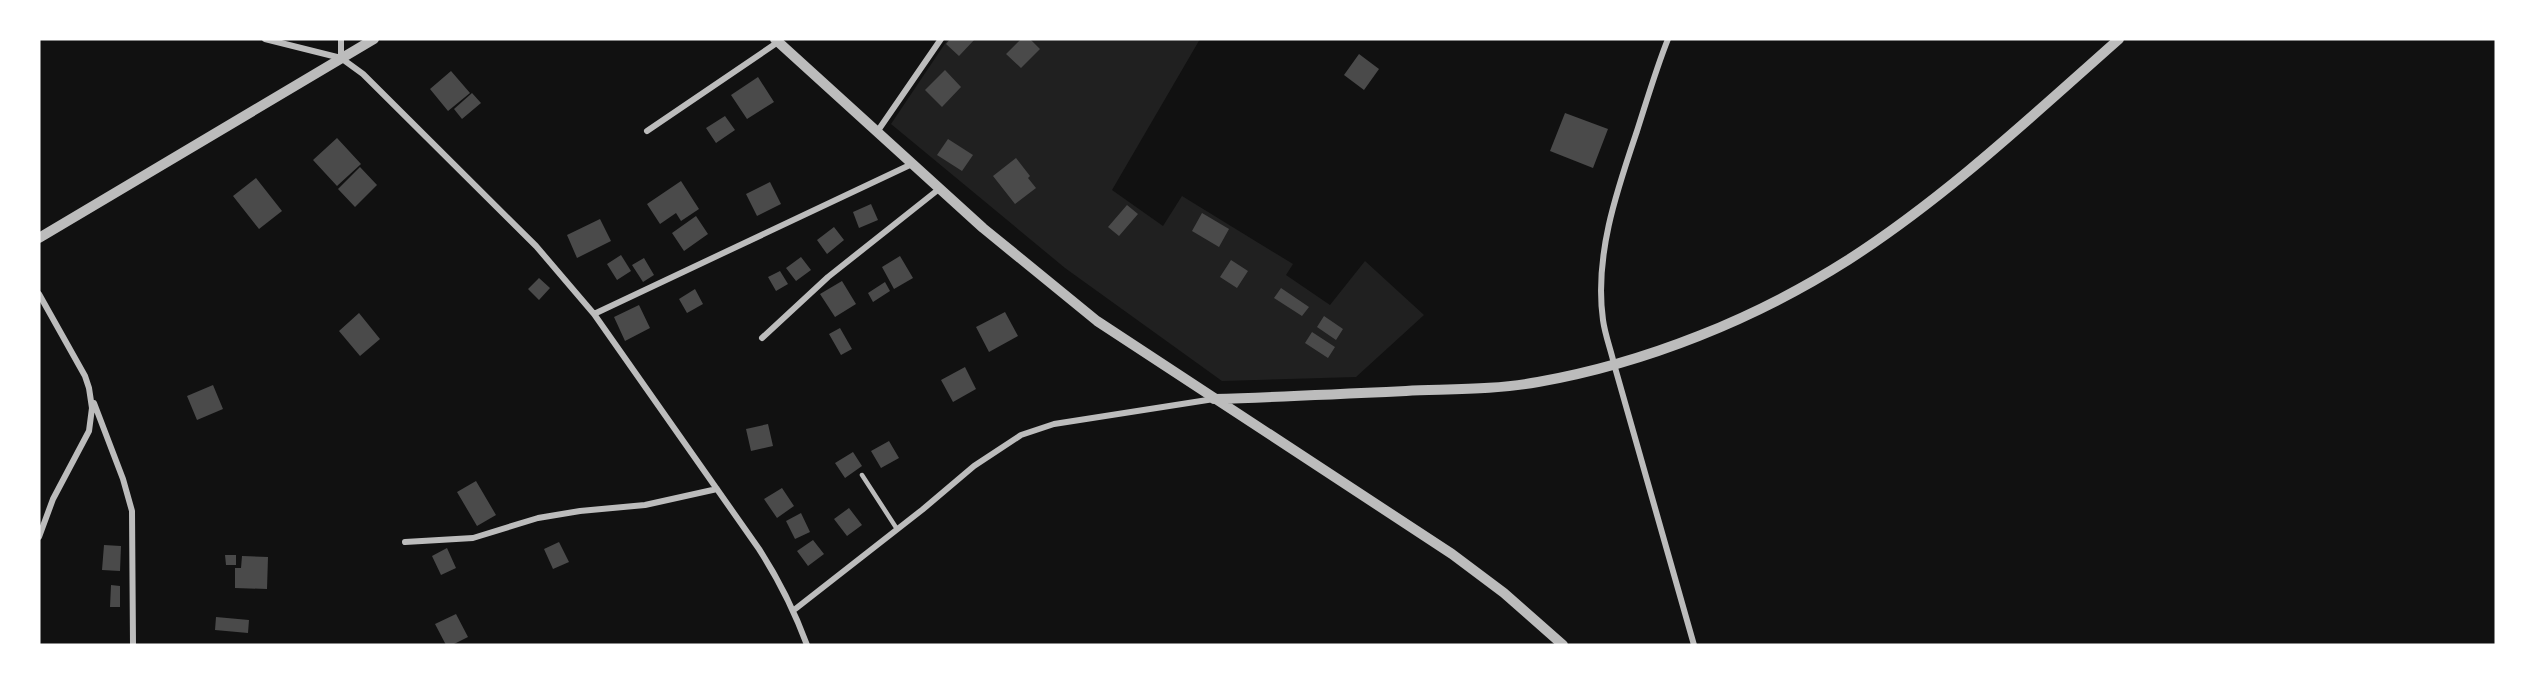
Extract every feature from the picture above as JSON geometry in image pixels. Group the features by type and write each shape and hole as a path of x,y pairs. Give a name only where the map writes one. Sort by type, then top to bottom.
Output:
{"street":[{"path":"265,39 341,58 385,94 528,238 594,314 717,489 781,584 807,645"},
{"path":"340,39 341,58"},
{"path":"39,238 374,39"},
{"path":"877,133 941,39"},
{"path":"1668,39 1622,175 1602,271 1603,308 1614,364 1694,645"},
{"path":"794,610 1001,446 1035,429 1214,399 1499,387 1568,376 1614,364 1730,323 1815,280 1849,259 1952,183 2020,127 2119,39"},
{"path":"647,131 777,41 1020,260 1097,321 1370,498 1452,554 1504,593 1563,645"},
{"path":"594,314 912,164"},
{"path":"762,338 828,277 939,189"},
{"path":"39,294 75,356 123,479 132,511 134,645"},
{"path":"39,537 53,499 89,431 91,398"},
{"path":"405,542 472,538 538,518 580,511 645,506 717,489"}],"lane":[{"path":"862,475 897,529"}],"shaded area":[{"path":"948,39 1200,39 1112,190 1163,226 1182,196 1293,264 1286,275 1330,305 1365,261 1424,315 1356,377 1222,381 1065,268 891,124"}],"building":[{"path":"950,39 975,39 959,56 946,44"},
{"path":"1021,39 1030,39 1040,49 1021,68 1006,54"},
{"path":"1359,54 1379,69 1364,90 1344,75"},
{"path":"945,70 961,87 942,107 925,90"},
{"path":"451,71 470,93 448,111 430,89"},
{"path":"758,77 774,102 747,119 731,95"},
{"path":"472,93 481,103 462,119 454,109"},
{"path":"1565,113 1608,129 1593,168 1550,151"},
{"path":"725,116 735,130 716,143 706,128"},
{"path":"337,138 361,164 337,186 313,160"},
{"path":"948,139 973,155 962,171 937,155"},
{"path":"1016,158 1036,188 1015,204 993,176"},
{"path":"360,167 377,185 355,207 338,189"},
{"path":"256,178 282,211 259,229 233,196"},
{"path":"681,181 699,209 681,221 676,213 660,224 647,204"},
{"path":"770,182 781,204 757,216 746,194"},
{"path":"871,204 878,220 859,228 853,212"},
{"path":"1127,205 1138,214 1119,236 1108,227"},
{"path":"1202,213 1229,229 1219,247 1192,231"},
{"path":"696,216 708,234 684,251 672,233"},
{"path":"600,219 611,241 577,258 567,235"},
{"path":"834,227 844,240 827,254 817,240"},
{"path":"621,255 631,271 617,280 607,264"},
{"path":"900,256 913,278 894,289 882,267"},
{"path":"801,257 811,270 796,281 786,268"},
{"path":"644,258 654,275 643,282 632,265"},
{"path":"1231,260 1248,271 1237,288 1220,277"},
{"path":"780,271 788,284 776,291 768,277"},
{"path":"539,278 550,288 539,300 528,289"},
{"path":"842,281 856,304 835,317 820,294"},
{"path":"885,282 890,291 873,302 868,293"},
{"path":"1281,288 1309,307 1302,316 1274,298"},
{"path":"695,289 703,304 687,313 679,299"},
{"path":"639,305 650,328 625,341 614,317"},
{"path":"1005,312 1018,336 989,352 976,327"},
{"path":"359,313 380,339 360,356 339,331"},
{"path":"1324,316 1343,329 1336,340 1317,327"},
{"path":"840,328 852,349 841,355 829,334"},
{"path":"1312,332 1335,347 1328,358 1305,343"},
{"path":"965,367 976,389 953,402 941,380"},
{"path":"213,385 223,409 197,420 187,396"},
{"path":"768,424 773,446 751,451 746,429"},
{"path":"889,441 899,458 881,468 871,451"},
{"path":"853,452 862,466 845,478 835,463"},
{"path":"476,481 496,515 477,526 457,492"},
{"path":"782,488 794,506 777,518 764,499"},
{"path":"849,508 862,525 847,536 834,519"},
{"path":"801,513 810,532 795,539 786,521"},
{"path":"813,540 824,554 808,566 797,551"},
{"path":"559,542 569,562 553,569 544,549"},
{"path":"104,545 121,546 120,571 102,570"},
{"path":"447,548 456,568 441,575 432,556"},
{"path":"225,555 236,555 236,565 226,565"},
{"path":"242,556 268,557 267,589 235,588 235,568 241,568"},
{"path":"111,585 120,586 120,607 110,607"},
{"path":"456,614 468,637 452,645 446,645 435,624"},
{"path":"216,617 249,620 248,633 215,630"}]}
